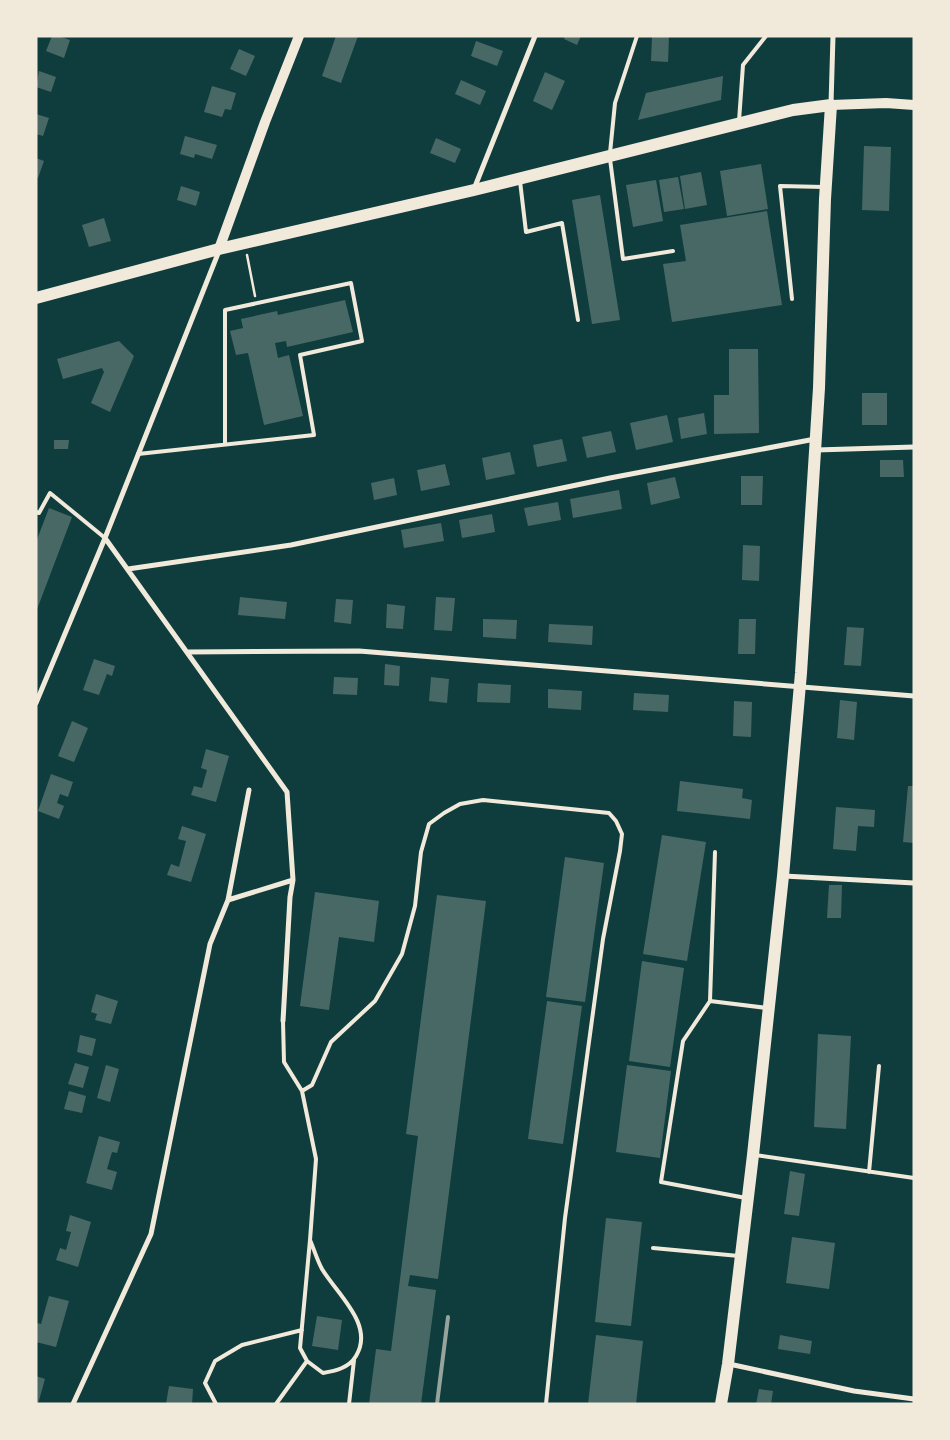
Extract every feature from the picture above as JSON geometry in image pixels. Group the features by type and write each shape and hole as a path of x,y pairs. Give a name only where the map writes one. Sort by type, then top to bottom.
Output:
{"main road":[{"path":"219,250 265,122 299,36"},
{"path":"36,298 245,243 474,190 793,110 831,105 886,102 914,105"},
{"path":"721,1404 728,1364 753,1155 783,876 800,687 819,388 826,187 831,105"}],"street":[{"path":"474,190 535,36"},
{"path":"831,105 833,36"},
{"path":"36,703 219,250"},
{"path":"128,569 291,545 610,478 816,444 914,447"},
{"path":"104,538 287,792 293,880 290,896 283,1021"},
{"path":"187,652 360,651 914,696"},
{"path":"74,1404 152,1234 210,944 228,900 249,790"},
{"path":"783,876 914,883"},
{"path":"228,900 293,880"},
{"path":"728,1364 854,1391 914,1399"}],"lane":[{"path":"637,36 615,103 609,156 624,259 673,251"},
{"path":"739,124 743,65 766,36"},
{"path":"519,178 526,232 562,223 578,320"},
{"path":"792,299 780,186 826,187"},
{"path":"138,454 314,435 300,354 362,341 351,283 225,310 225,444"},
{"path":"36,512 39,513 50,494 104,538"},
{"path":"302,1091 312,1085 331,1042 375,1001 402,954 415,906 421,852 429,824 460,804 483,800 609,813 616,821 622,834 603,939 568,1199 546,1404"},
{"path":"715,852 710,1001 683,1041 661,1182 748,1198"},
{"path":"710,1001 769,1008"},
{"path":"283,1021 284,1062 302,1091 316,1159 300,1348 307,1361 323,1373 338,1371 354,1360 359,1352 362,1342 360,1324 322,1268 310,1240"},
{"path":"869,1172 879,1066"},
{"path":"753,1155 914,1178"},
{"path":"653,1248 741,1256"},
{"path":"216,1404 205,1383 215,1362 242,1345 302,1330"},
{"path":"349,1404 354,1360"},
{"path":"276,1404 307,1361"}],"path":[{"path":"245,243 256,304"}],"building":[{"path":"52,36 59,36 70,40 64,58 46,51"},
{"path":"336,36 358,36 341,83 322,76"},
{"path":"565,36 581,36 577,45 564,39"},
{"path":"652,36 669,36 668,62 651,61"},
{"path":"476,41 503,51 497,66 471,56"},
{"path":"239,49 255,56 246,76 230,69"},
{"path":"39,71 56,77 51,92 36,87"},
{"path":"545,72 565,81 552,110 533,101"},
{"path":"723,76 721,100 638,120 646,93"},
{"path":"461,80 486,91 480,105 455,94"},
{"path":"212,86 236,93 231,110 225,109 222,117 204,112"},
{"path":"36,114 49,118 43,136 36,134"},
{"path":"185,136 217,145 212,159 195,154 194,158 180,154"},
{"path":"436,138 461,149 455,163 430,153"},
{"path":"864,146 891,147 889,211 862,210"},
{"path":"36,158 44,161 38,178 36,177"},
{"path":"761,164 768,209 727,216 720,171"},
{"path":"701,172 707,205 685,209 680,176"},
{"path":"678,177 684,209 664,212 659,180"},
{"path":"656,180 663,221 633,227 626,185"},
{"path":"181,186 200,192 196,206 177,200"},
{"path":"600,195 620,320 592,324 572,200"},
{"path":"767,211 782,305 672,322 663,264 686,261 680,225"},
{"path":"104,218 111,241 89,247 82,225"},
{"path":"345,300 353,332 287,347 286,341 275,343 278,358 289,355 303,416 264,425 248,353 236,355 230,331 243,328 241,319 277,311 278,315"},
{"path":"119,341 134,356 110,412 91,403 104,372 102,368 63,379 57,359"},
{"path":"729,349 758,349 759,433 714,434 714,395 729,395"},
{"path":"862,393 887,393 887,425 862,425"},
{"path":"704,413 707,434 681,439 678,418"},
{"path":"667,415 673,442 636,450 630,423"},
{"path":"611,431 616,452 587,458 582,437"},
{"path":"562,439 567,461 537,467 533,445"},
{"path":"54,440 69,440 68,449 54,449"},
{"path":"510,452 515,474 486,480 482,458"},
{"path":"880,460 903,460 904,477 880,477"},
{"path":"445,464 450,485 421,491 417,470"},
{"path":"741,476 763,476 762,505 741,505"},
{"path":"675,477 680,498 651,505 647,483"},
{"path":"394,478 397,495 374,500 371,483"},
{"path":"619,490 622,509 573,518 570,499"},
{"path":"558,502 561,520 528,526 524,508"},
{"path":"49,508 72,517 36,612 36,542"},
{"path":"492,514 495,532 462,538 459,520"},
{"path":"441,523 444,541 404,548 401,530"},
{"path":"743,545 760,546 759,581 742,580"},
{"path":"240,597 287,602 285,619 238,615"},
{"path":"436,597 455,598 452,631 434,630"},
{"path":"336,599 353,600 351,624 334,622"},
{"path":"387,604 405,606 403,629 386,628"},
{"path":"483,619 517,620 516,639 483,637"},
{"path":"739,619 756,619 755,654 738,654"},
{"path":"549,624 593,626 592,645 548,642"},
{"path":"847,627 864,628 861,666 844,665"},
{"path":"94,659 115,666 112,676 107,674 99,695 83,690"},
{"path":"385,664 400,666 399,686 384,685"},
{"path":"334,677 358,678 357,695 333,694"},
{"path":"431,677 449,679 447,703 429,701"},
{"path":"478,683 511,685 510,703 477,702"},
{"path":"548,689 582,691 581,710 548,708"},
{"path":"634,693 669,695 668,712 633,710"},
{"path":"840,700 857,702 854,740 837,738"},
{"path":"734,701 752,702 751,737 733,736"},
{"path":"72,721 88,728 74,762 58,756"},
{"path":"206,749 229,756 216,802 191,795 194,786 202,788 207,770 201,768"},
{"path":"51,774 73,782 68,797 60,794 57,803 64,806 59,819 38,811"},
{"path":"680,781 743,789 742,798 752,800 750,819 677,811"},
{"path":"908,786 914,786 914,843 903,842"},
{"path":"836,807 875,810 874,827 858,826 856,851 833,849"},
{"path":"182,826 206,834 191,882 167,875 171,864 179,867 186,841 178,839"},
{"path":"662,835 706,842 687,961 643,954"},
{"path":"565,857 604,863 585,1002 546,997"},
{"path":"829,885 842,885 841,918 827,918"},
{"path":"315,892 379,901 374,942 339,937 329,1010 300,1006"},
{"path":"437,895 486,901 438,1279 410,1275 408,1286 436,1290 421,1404 369,1404 376,1349 391,1351 418,1136 406,1134"},
{"path":"642,961 684,968 670,1067 629,1061"},
{"path":"96,994 118,1001 111,1024 95,1020 97,1014 91,1012"},
{"path":"547,1001 582,1006 563,1144 528,1139"},
{"path":"818,1034 851,1036 846,1129 814,1127"},
{"path":"80,1035 96,1039 92,1056 77,1052"},
{"path":"75,1063 89,1067 83,1088 68,1084"},
{"path":"106,1065 119,1069 110,1102 97,1098"},
{"path":"627,1065 671,1071 660,1158 616,1152"},
{"path":"69,1091 86,1096 82,1113 64,1109"},
{"path":"99,1136 120,1142 117,1153 112,1152 107,1169 117,1172 112,1190 86,1183"},
{"path":"790,1171 805,1174 799,1216 784,1214"},
{"path":"70,1215 91,1222 78,1267 56,1260 60,1248 66,1250 71,1232 66,1231"},
{"path":"606,1218 642,1222 631,1326 595,1322"},
{"path":"792,1237 835,1243 829,1289 786,1283"},
{"path":"49,1296 69,1301 56,1347 36,1342 37,1323 41,1324"},
{"path":"317,1316 342,1320 338,1350 312,1346"},
{"path":"596,1335 643,1341 636,1404 588,1404"},
{"path":"780,1335 812,1341 810,1354 778,1349"},
{"path":"36,1376 45,1379 38,1404 36,1404"},
{"path":"169,1386 193,1389 192,1404 166,1404"},
{"path":"759,1389 773,1391 771,1404 756,1404"}],"railway":[{"path":"437,1404 448,1317"}]}
